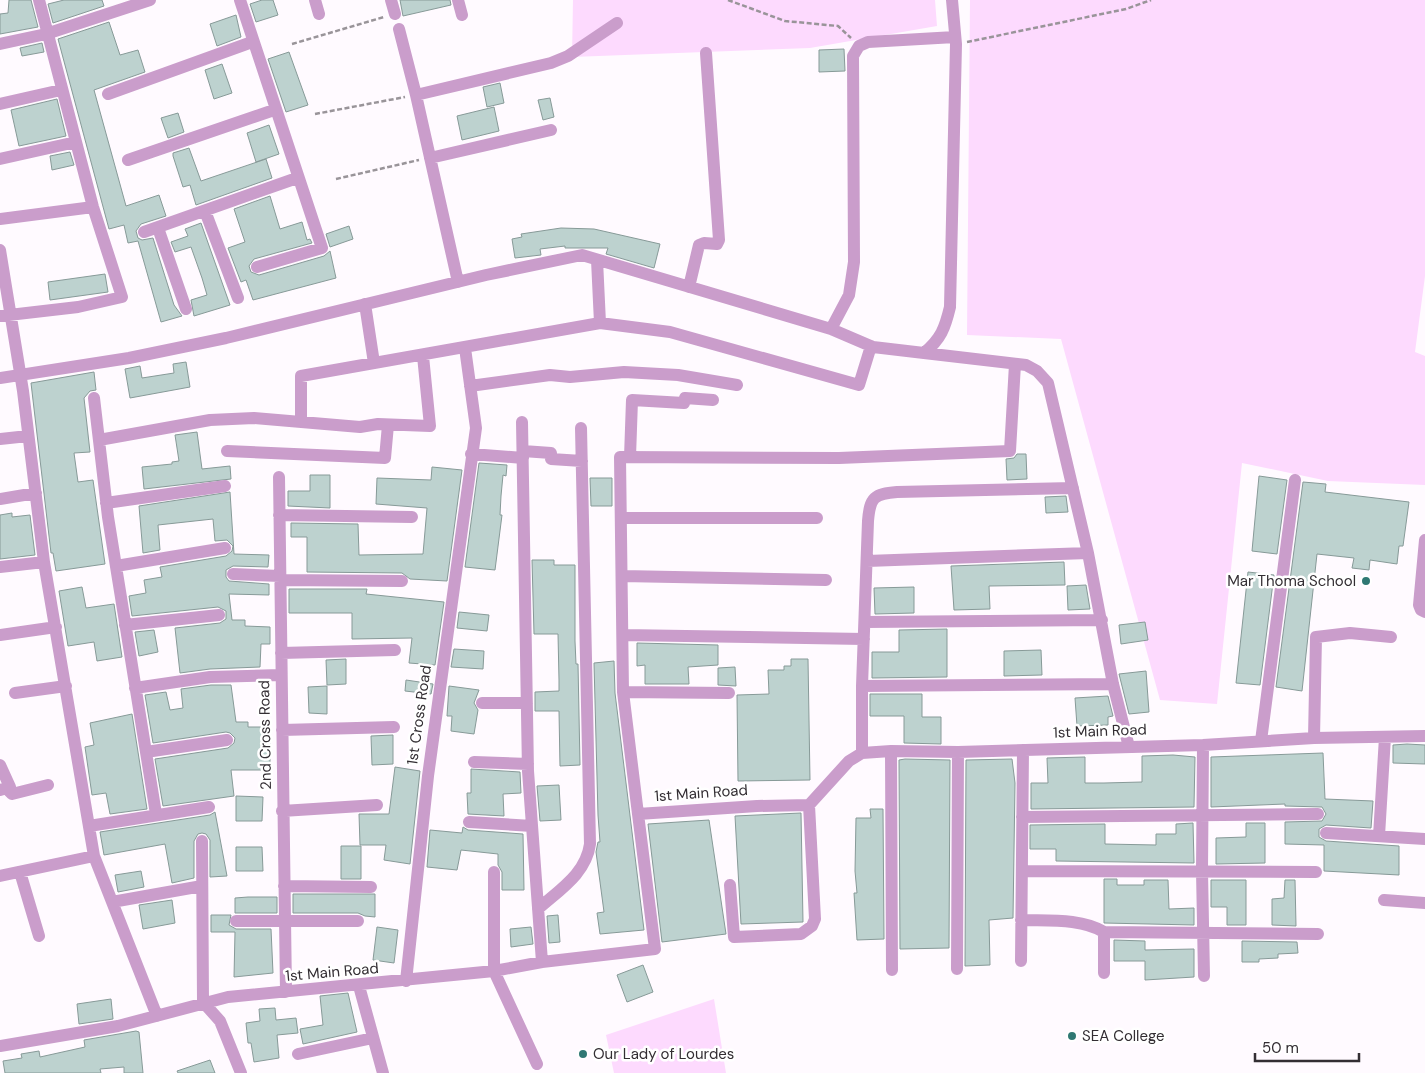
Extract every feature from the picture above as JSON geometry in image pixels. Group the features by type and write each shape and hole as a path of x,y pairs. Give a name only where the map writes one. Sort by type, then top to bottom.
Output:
{"street":[{"path":"5,315 78,307 122,297 93,207 46,34 39,0"},
{"path":"0,44 46,34 150,0"},
{"path":"240,0 274,110 322,248 257,267"},
{"path":"315,0 319,14"},
{"path":"391,0 395,14"},
{"path":"458,0 462,15"},
{"path":"924,353 938,341 945,330 950,307 956,41 952,0"},
{"path":"416,95 551,63 568,56 617,23"},
{"path":"399,29 416,95 458,282"},
{"path":"831,328 849,296 854,262 853,56 859,46 868,42 884,40 956,41"},
{"path":"108,94 252,42"},
{"path":"689,287 698,246 704,243 717,244 719,240 706,53"},
{"path":"0,104 61,90"},
{"path":"128,160 274,110"},
{"path":"430,158 551,130"},
{"path":"0,159 76,142"},
{"path":"144,232 297,178"},
{"path":"0,219 93,207"},
{"path":"205,211 238,298"},
{"path":"158,228 186,310"},
{"path":"0,250 5,315 21,376 44,562 94,856 157,1016"},
{"path":"0,378 129,358 226,338 458,282 582,256 831,328 871,346 1026,365 1037,371 1048,383 1088,553 1113,684 1129,747"},
{"path":"597,260 600,322"},
{"path":"365,304 374,363"},
{"path":"301,422 301,376 423,356 600,322 670,332 859,385 871,346"},
{"name":"1st Cross Road","path":"406,981 428,776 476,428 465,348"},
{"path":"99,440 210,420 254,418 360,428 388,424 430,426 423,356"},
{"path":"638,814 623,692 620,457 839,458 1010,451 1015,364"},
{"path":"470,386 550,375 570,377 624,372 678,375 737,385"},
{"path":"94,398 106,503 156,814"},
{"path":"630,457 632,400 684,403 685,398 713,400"},
{"path":"522,422 528,764 542,962"},
{"path":"227,451 386,458 388,424"},
{"path":"538,909 584,866 590,844 581,428"},
{"path":"0,439 28,436"},
{"path":"471,454 523,455 551,453 551,459 582,462"},
{"name":"2nd Cross Road","path":"279,477 280,675 286,992"},
{"path":"1261,741 1295,480"},
{"path":"106,503 225,486"},
{"path":"730,885 734,937 801,934 812,926 815,919 809,805 849,761 862,753 862,686 869,508 873,498 882,494 1072,488"},
{"path":"0,499 36,493"},
{"path":"279,514 412,517"},
{"path":"621,518 817,518"},
{"path":"1425,540 1419,605 1421,610 1425,612"},
{"path":"116,566 225,548"},
{"path":"867,561 1088,553"},
{"path":"0,567 44,562"},
{"path":"233,574 280,578 402,581"},
{"path":"622,576 826,580"},
{"path":"125,625 219,615"},
{"path":"865,622 1102,620"},
{"path":"0,634 56,627"},
{"path":"1314,738 1316,637 1350,633 1392,637"},
{"path":"623,636 864,639"},
{"path":"280,654 395,650"},
{"path":"135,688 210,678 280,675"},
{"path":"862,686 1113,684"},
{"path":"15,693 66,686"},
{"path":"623,692 729,693"},
{"path":"482,703 527,703"},
{"path":"282,730 394,727"},
{"name":"1st Main Road","path":"862,753 1203,745 1314,738 1425,736"},
{"path":"1379,836 1385,737"},
{"path":"146,752 227,740"},
{"path":"1203,745 1202,872 1204,976"},
{"path":"1021,960 1023,750"},
{"path":"891,751 892,970"},
{"path":"957,969 958,752"},
{"path":"474,762 528,764"},
{"path":"0,765 10,787 5,790 12,794 48,785"},
{"path":"282,811 377,805"},
{"name":"1st Main Road","path":"0,1046 118,1026 203,1002 228,997 406,981 494,971 542,962 655,949 638,814 757,806 809,805"},
{"path":"89,826 209,807"},
{"path":"1022,817 1318,814"},
{"path":"469,822 532,826"},
{"path":"1326,833 1425,839"},
{"path":"202,842 203,1002 220,1021 241,1073"},
{"path":"0,876 94,856"},
{"path":"1022,871 1316,872"},
{"path":"20,872 39,936"},
{"path":"494,872 494,971 537,1064"},
{"path":"112,902 202,886"},
{"path":"284,886 371,887"},
{"path":"1384,900 1425,903"},
{"path":"1021,920 1072,922 1096,927 1104,932 1318,934"},
{"path":"236,922 358,921"},
{"path":"1104,932 1104,973"},
{"path":"359,986 383,1073"},
{"path":"298,1054 372,1038"}],"path":[{"path":"728,0 785,21 838,26 859,46"},
{"path":"956,41 1126,9 1151,0"},
{"path":"292,44 395,14"},
{"path":"315,114 416,95"},
{"path":"336,179 430,158"}],"shaded area":[{"path":"573,0 935,0 937,26 810,48 572,57"},
{"path":"970,0 1425,0 1425,276 1415,352 1425,356 1425,485 1328,481 1242,463 1217,704 1160,700 1061,339 967,335"},
{"path":"714,999 726,1073 614,1073 606,1035"}],"building":[{"path":"9,0 31,0 38,27 0,34 0,14 8,13"},
{"path":"64,0 102,0 104,6 53,23 48,4"},
{"path":"262,0 273,0 278,15 256,22 250,4"},
{"path":"400,0 450,0 451,5 403,16"},
{"path":"236,15 241,37 217,46 210,24"},
{"path":"109,22 120,55 138,50 145,72 94,90 126,206 159,195 166,216 141,224 136,231 138,238 142,240 153,238 174,305 182,316 161,322 138,241 128,243 124,225 109,229 58,39"},
{"path":"42,43 44,52 22,56 20,48"},
{"path":"844,49 845,71 819,72 819,50"},
{"path":"289,52 308,105 286,112 268,59"},
{"path":"222,64 232,93 214,99 205,70"},
{"path":"500,83 504,103 487,107 483,87"},
{"path":"550,98 554,117 543,120 538,100"},
{"path":"57,99 66,136 19,146 11,110"},
{"path":"494,107 499,131 462,140 457,116"},
{"path":"178,113 184,132 168,138 161,118"},
{"path":"269,125 279,154 256,162 247,133"},
{"path":"189,148 201,181 266,159 272,178 196,205 190,185 183,187 173,156 173,153"},
{"path":"70,152 74,165 52,170 50,156"},
{"path":"270,196 280,229 302,222 307,240 310,239 312,243 254,259 249,266 251,272 259,275 324,256 330,251 336,278 253,300 246,280 241,282 228,248 245,242 234,209"},
{"path":"201,223 230,305 194,316 191,300 207,295 202,278 191,247 175,252 171,242 188,236 185,229"},
{"path":"349,226 353,239 330,247 326,234"},
{"path":"561,228 594,229 660,244 654,268 606,254 608,248 565,248 565,246 540,249 541,255 515,258 512,239 522,237 521,234"},
{"path":"105,274 108,292 50,300 48,282"},
{"path":"186,362 190,387 130,398 125,369 140,366 142,378 174,373 173,364"},
{"path":"94,372 96,390 90,391 84,398 90,452 74,453 78,482 93,480 105,564 56,571 53,553 51,553 31,383"},
{"path":"197,432 202,469 230,466 231,479 144,489 142,467 172,464 172,462 179,461 175,435"},
{"path":"1017,454 1026,454 1027,479 1007,480 1006,459 1014,458"},
{"path":"479,463 507,465 506,476 503,475 500,515 502,515 495,570 465,567"},
{"path":"432,467 462,470 447,581 410,579 402,573 307,572 307,537 291,537 291,523 358,524 359,555 423,554 427,508 376,504 377,478 431,480"},
{"path":"310,475 330,475 330,508 288,506 288,491 310,491"},
{"path":"1259,476 1287,480 1277,554 1252,551"},
{"path":"590,478 612,478 612,506 591,506"},
{"path":"1303,482 1326,484 1325,492 1409,502 1403,546 1399,546 1397,564 1370,560 1369,570 1352,568 1354,558 1317,554 1302,691 1276,687"},
{"path":"230,492 234,554 269,555 268,567 233,566 226,570 226,577 229,581 269,584 269,595 229,594 232,620 245,620 245,626 270,627 270,644 261,644 260,667 210,669 180,673 175,628 220,623 226,619 226,611 218,607 132,616 129,596 146,593 144,580 162,577 160,567 226,556 232,551 233,546 227,540 215,541 213,519 158,525 160,550 143,553 139,506"},
{"path":"1066,496 1068,512 1046,513 1045,497"},
{"path":"12,513 12,517 30,515 35,555 0,559 0,515"},
{"path":"532,560 554,560 554,565 575,565 575,641 576,664 578,664 580,765 560,766 559,711 535,711 535,692 559,691 559,680 558,634 534,634"},
{"path":"1064,562 1065,585 989,586 990,609 954,610 951,566"},
{"path":"1248,572 1274,575 1260,685 1236,683"},
{"path":"1086,585 1090,609 1068,610 1067,586"},
{"path":"82,587 86,608 114,604 122,657 97,661 94,642 68,646 59,591"},
{"path":"914,587 914,613 875,614 874,588"},
{"path":"289,589 367,589 366,594 444,602 435,665 409,663 412,638 352,639 352,613 289,613"},
{"path":"459,612 489,615 487,631 457,628"},
{"path":"1145,622 1148,640 1121,644 1119,625"},
{"path":"947,629 947,677 872,678 872,652 899,652 899,630"},
{"path":"154,630 158,652 139,656 135,632"},
{"path":"637,643 718,645 718,665 688,667 689,684 645,684 645,665 637,666"},
{"path":"454,649 484,651 483,669 451,667"},
{"path":"1041,650 1042,675 1004,676 1004,651"},
{"path":"346,659 346,684 327,685 326,660"},
{"path":"791,659 808,659 810,780 738,781 737,695 769,694 768,670 784,670 784,666 791,666"},
{"path":"614,661 615,693 644,930 600,934 597,913 604,912 596,852 598,842 600,842 594,663"},
{"path":"735,667 736,686 718,685 718,668"},
{"path":"1146,671 1149,712 1129,714 1119,674"},
{"path":"406,680 433,684 431,694 405,691"},
{"path":"211,685 231,685 236,722 248,722 248,727 270,727 270,770 231,770 234,796 163,806 155,759 228,748 234,743 235,738 226,732 153,743 145,695 166,692 170,710 183,708 181,689"},
{"path":"327,686 327,714 309,713 308,687"},
{"path":"449,686 479,690 474,703 478,710 474,734 451,731 452,716 447,716"},
{"path":"870,694 922,694 922,717 941,717 941,744 904,743 904,716 870,716"},
{"path":"1108,696 1113,716 1108,717 1108,725 1077,726 1075,698"},
{"path":"132,714 147,809 110,814 106,793 92,795 85,747 94,745 90,723"},
{"path":"393,735 393,764 372,765 371,736"},
{"path":"1393,745 1425,745 1425,764 1393,763"},
{"path":"1323,753 1325,799 1373,801 1371,828 1326,825 1319,829 1319,837 1326,841 1399,846 1399,875 1324,871 1324,845 1285,844 1285,822 1322,821 1326,814 1322,807 1285,806 1285,804 1211,807 1211,757"},
{"path":"1173,755 1195,757 1194,807 1031,809 1031,783 1048,783 1047,758 1085,757 1085,783 1104,783 1142,782 1142,756"},
{"path":"1012,759 1015,783 1013,918 989,920 990,965 965,966 966,760"},
{"path":"899,760 950,760 949,948 900,949"},
{"path":"395,767 420,771 410,864 384,860 386,845 360,845 359,814 389,814"},
{"path":"471,769 520,772 521,793 503,794 504,816 468,814 467,793 471,793"},
{"path":"559,785 561,820 540,821 537,786"},
{"path":"236,796 263,797 262,821 236,821"},
{"path":"870,809 883,809 884,939 857,940 854,893 857,893 855,871 856,818 871,818"},
{"path":"215,812 227,876 210,877 210,840 206,834 202,833 198,834 194,841 194,878 172,883 165,844 104,855 100,832 210,815"},
{"path":"801,813 803,922 741,924 735,816"},
{"path":"709,820 726,934 662,942 648,824"},
{"path":"1193,823 1194,863 1056,861 1056,849 1030,849 1030,825 1105,824 1105,844 1156,845 1156,834 1176,834 1176,824"},
{"path":"1246,823 1265,823 1265,863 1216,864 1216,838 1246,837"},
{"path":"463,827 468,830 523,834 524,890 502,890 502,872 498,865 498,854 461,850 457,870 427,867 430,830 462,833"},
{"path":"341,846 361,846 361,879 341,879"},
{"path":"236,847 262,847 263,871 236,871"},
{"path":"141,871 144,887 118,892 115,875"},
{"path":"1104,879 1117,879 1117,885 1144,885 1144,880 1168,880 1169,909 1194,908 1194,925 1104,923"},
{"path":"1211,880 1246,880 1246,925 1227,925 1227,907 1211,907"},
{"path":"1285,880 1295,880 1296,926 1272,925 1272,899 1284,898"},
{"path":"293,894 375,894 375,917 358,913 293,913"},
{"path":"277,897 277,913 235,913 235,898"},
{"path":"172,900 175,923 143,929 139,905"},
{"path":"211,915 231,915 229,925 236,929 271,929 273,973 234,977 235,932 211,932"},
{"path":"558,915 560,942 549,943 547,916"},
{"path":"377,927 398,930 394,963 373,960"},
{"path":"531,927 533,944 511,947 510,929"},
{"path":"1114,940 1145,941 1145,950 1194,949 1194,977 1145,980 1145,961 1114,961"},
{"path":"1242,941 1297,942 1298,953 1278,954 1278,958 1259,959 1259,962 1242,962"},
{"path":"643,965 653,992 627,1002 617,975"},
{"path":"348,993 357,1032 303,1044 300,1029 323,1025 320,996"},
{"path":"111,999 113,1019 79,1024 77,1004"},
{"path":"275,1008 276,1020 296,1018 298,1033 277,1035 279,1058 254,1062 251,1043 248,1043 246,1023 260,1021 259,1009"},
{"path":"139,1032 143,1073 124,1073 124,1067 100,1069 101,1073 5,1073 3,1061 22,1058 21,1054 39,1051 40,1057 85,1047 84,1040"},
{"path":"210,1060 215,1073 178,1073 177,1071"}],"place":[{"name":"Mar Thoma School","path":"1366,581"},
{"name":"SEA College","path":"1072,1036"},
{"name":"Our Lady of Lourdes","path":"583,1054"}]}
